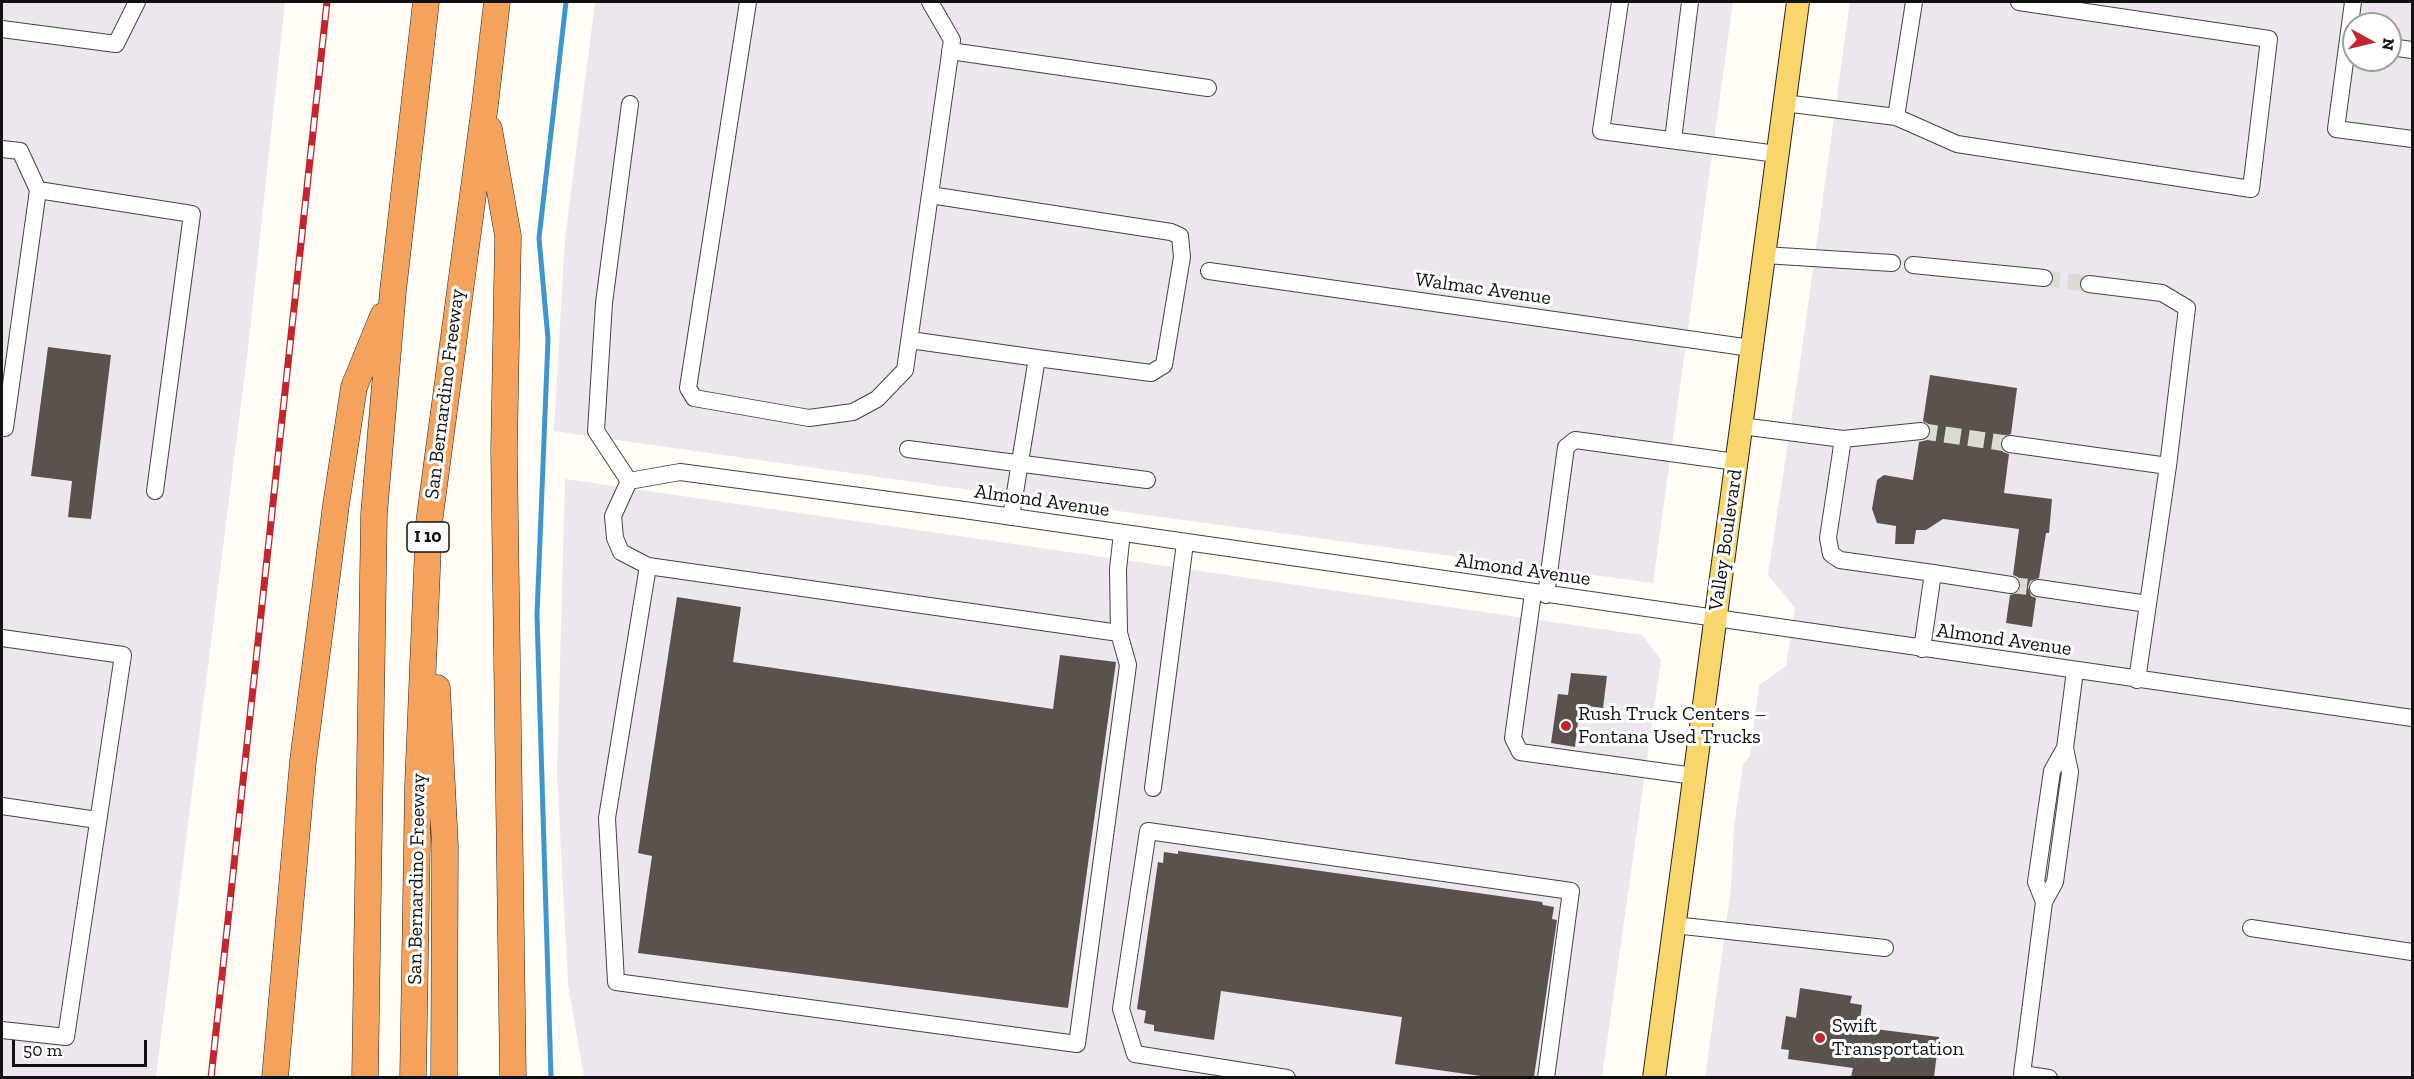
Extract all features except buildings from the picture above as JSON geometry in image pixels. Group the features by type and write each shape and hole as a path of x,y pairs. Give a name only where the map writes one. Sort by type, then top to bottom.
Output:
{"highway":[{"path":"365,1077 374,514 393,291 426,2"},
{"name":"San Bernardino Freeway","path":"413,1077 418,784 429,523 497,2"},
{"path":"485,105 508,236 504,450 513,1077"},
{"path":"275,1077 303,761 336,505 354,387 393,291"},
{"path":"429,523 445,846 444,1077"}],"main road":[{"name":"Valley Boulevard","path":"1654,1077 1798,2"}],"street":[{"path":"2,29 116,44 137,2"},
{"path":"748,2 688,388 694,398 809,418 853,412 877,399 905,370 952,40 930,2"},
{"path":"1620,2 1601,131 1777,154"},
{"path":"1673,140 1690,2"},
{"path":"1896,117 1914,2"},
{"path":"1784,103 1896,117 1957,144 2251,189 2269,39 2019,2"},
{"path":"950,51 1208,88"},
{"path":"2346,72 2336,129 2412,139"},
{"path":"630,104 604,303 596,430 628,481 613,516 615,538 621,552 648,566 1119,633"},
{"path":"2,149 20,151 38,190 5,428 2,428"},
{"path":"38,190 192,214 155,491"},
{"path":"910,340 1151,373 1164,364 1182,257 1180,236 1171,232 930,195"},
{"path":"1764,255 1892,263"},
{"path":"1912,265 2044,278"},
{"name":"Walmac Avenue","path":"1209,271 1751,348"},
{"path":"2089,284 2162,293 2187,308 2168,466 2137,680"},
{"path":"1011,517 1037,358"},
{"path":"1741,426 1843,439 1921,431"},
{"path":"1843,439 1828,538 1831,554 1840,560 2012,585"},
{"path":"1694,776 1520,752 1513,738 1566,447 1575,440 1736,462"},
{"path":"2010,444 2168,466"},
{"path":"908,449 1147,480"},
{"name":"Almond Avenue","path":"628,481 680,472 1011,517 2412,718"},
{"path":"648,566 608,818 616,982 1077,1044 1128,665 1119,633 1118,569 1122,533"},
{"path":"1153,788 1185,543"},
{"path":"1922,649 1933,573"},
{"path":"2038,588 2148,604"},
{"path":"2,638 123,655 66,1037 2,1030"},
{"path":"2049,1077 2022,1074 2044,902 2055,882 2070,772 2065,748 2075,671"},
{"path":"2,806 97,820"},
{"path":"1287,1077 1136,1054 1121,1009 1148,831 1571,891 1546,1077"},
{"path":"1674,925 1885,948"},
{"path":"2251,928 2412,952"}],"shaded area":[{"path":"2,2 285,2 248,349 156,1077 2,1078"},
{"path":"595,2 1733,2 1653,583 1168,518 554,431 565,239"},
{"path":"1850,2 2412,2 2412,1077 1705,1078 1731,889 1734,826 1743,764 1750,756 1759,685 1786,666 1795,608 1768,575"},
{"path":"565,479 1642,635 1661,660 1602,1077 584,1077 568,984 557,775"}],"waterway":[{"path":"551,1078 537,615 548,339 539,238 566,2"}],"tunnel":[{"path":"2044,278 2089,284"},
{"path":"1921,431 2010,444"},
{"path":"2011,585 2038,588"}],"railway":[{"path":"211,1078 327,2"}],"place":[{"name":"Rush Truck Centers – Fontana Used Trucks","path":"1566,726"},
{"name":"Swift Transportation","path":"1820,1038"}]}
